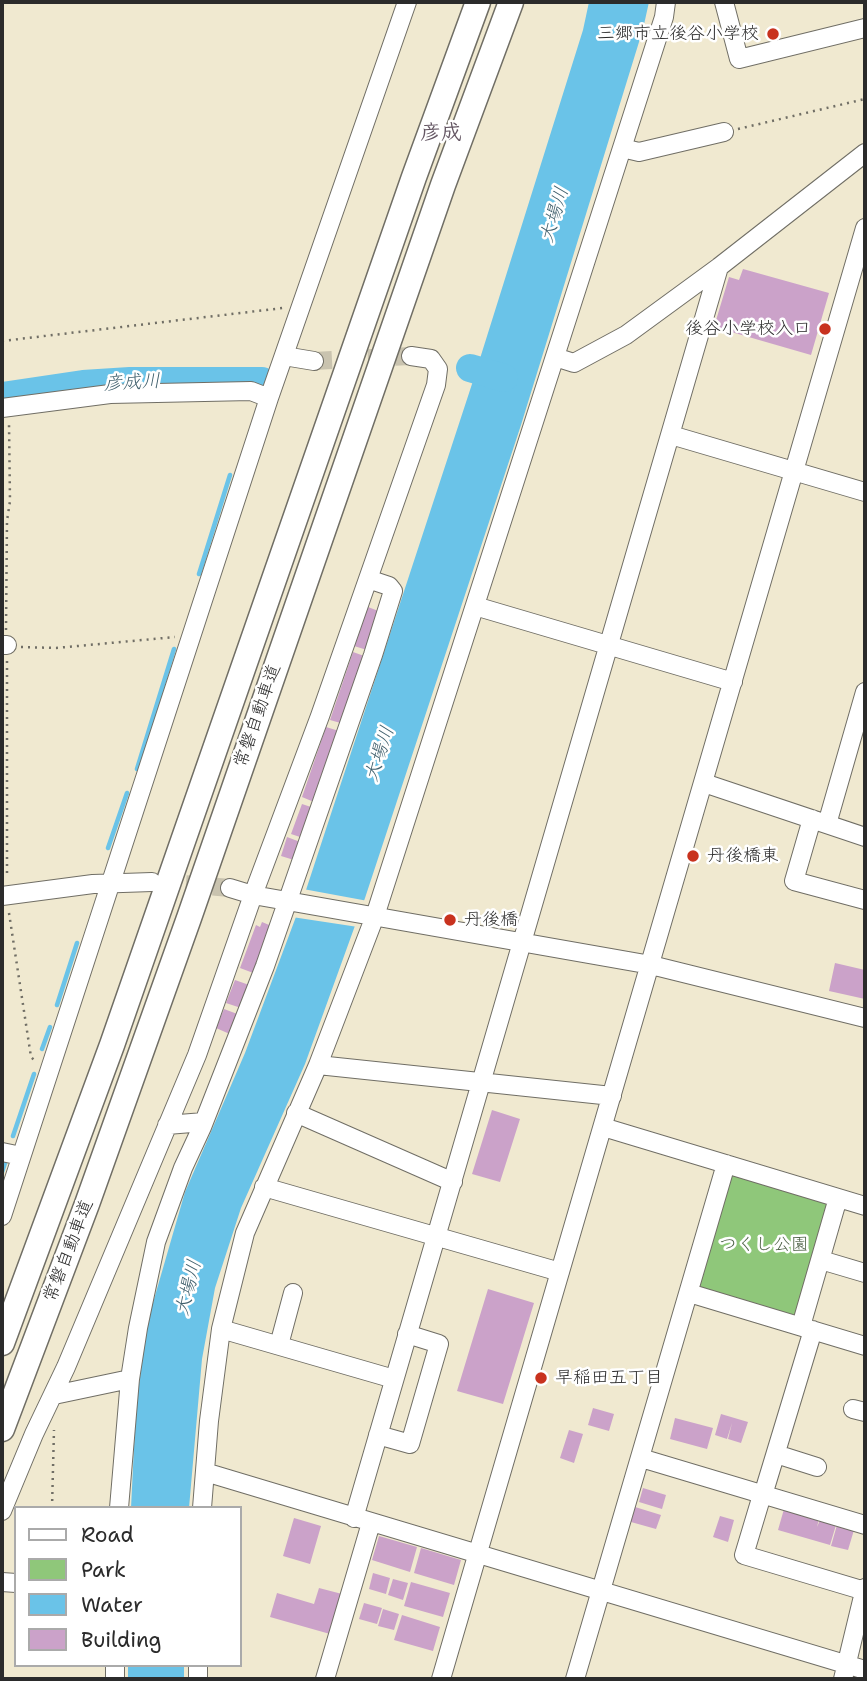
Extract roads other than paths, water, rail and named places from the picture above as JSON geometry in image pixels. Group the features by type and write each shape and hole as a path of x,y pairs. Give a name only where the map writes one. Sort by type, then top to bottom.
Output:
{"highway":[{"name":"常磐自動車道","path":"2,1343 112,1045 414,177 478,2"},
{"name":"常磐自動車道","path":"2,1429 87,1204 443,185 511,2"}],"street":[{"path":"2,1216 269,398 407,2"},
{"path":"202,1506 220,1329 246,1233 318,1065 371,915 475,606 664,17 666,2"},
{"path":"724,2 739,59 865,28"},
{"path":"622,148 639,152 724,132"},
{"path":"555,358 574,363 626,335 719,267 865,153"},
{"path":"441,1679 865,228"},
{"path":"354,1518 719,267"},
{"path":"284,356 314,361"},
{"path":"2,1511 34,1434 54,1395 197,1055 320,716 436,385 439,369 431,359 411,356"},
{"path":"5,407 110,394 251,391 269,398"},
{"path":"671,435 865,492"},
{"path":"119,1506 130,1379 156,1242 183,1168 204,1122 291,901 393,591 389,586 368,579"},
{"path":"475,606 733,682"},
{"path":"865,692 819,822 794,881 865,900"},
{"path":"704,783 865,837"},
{"path":"5,895 93,884 149,888"},
{"path":"227,894 291,901 650,965 865,1018"},
{"path":"318,1065 612,1096"},
{"path":"296,1113 453,1182"},
{"path":"167,1125 204,1122"},
{"path":"603,1128 865,1206"},
{"path":"2,1152 21,1156"},
{"path":"575,1679 726,1164"},
{"path":"264,1187 560,1272"},
{"path":"838,1198 776,1454 744,1555 865,1590 845,1672"},
{"path":"821,1260 865,1273"},
{"path":"279,1345 292,1293"},
{"path":"689,1293 865,1346"},
{"path":"220,1329 394,1379"},
{"path":"378,1435 410,1444 439,1345 407,1334"},
{"path":"54,1395 130,1379"},
{"path":"776,1454 817,1466"},
{"path":"641,1458 865,1525"},
{"path":"205,1472 602,1591 845,1672 865,1670"},
{"path":"325,1679 371,1523"}],"water":[{"name":"大場川","path":"589,2 649,2 521,425 365,898 305,1064 241,1208 215,1288 202,1359 189,1506 131,1506 136,1406 148,1320 185,1192 245,1053 306,890 472,384 583,30"},
{"path":"128,1667 184,1667 184,1679 128,1679"}],"waterway":[{"name":"彦成川","path":"470,368 504,378"},
{"name":"彦成川","path":"2,396 83,384 130,381 262,381"},
{"path":"199,574 230,475"},
{"path":"137,769 174,649"},
{"path":"108,848 127,793"},
{"path":"57,1005 77,943"},
{"path":"42,1049 50,1027"},
{"path":"13,1136 34,1074"},
{"path":"2,1172 6,1160"}],"tunnel":[{"path":"314,361 411,356"},
{"path":"159,882 230,888"}],"place":[{"name":"三郷市立後谷小学校","path":"773,34"},
{"name":"後谷小学校入口","path":"825,329"},
{"name":"丹後橋東","path":"693,856"},
{"name":"丹後橋","path":"450,920"},
{"name":"早稲田五丁目","path":"541,1378"}],"district":[{"name":"彦成","path":"441,134"}],"park label":[{"name":"つくし公園","path":"764,1245"}]}
